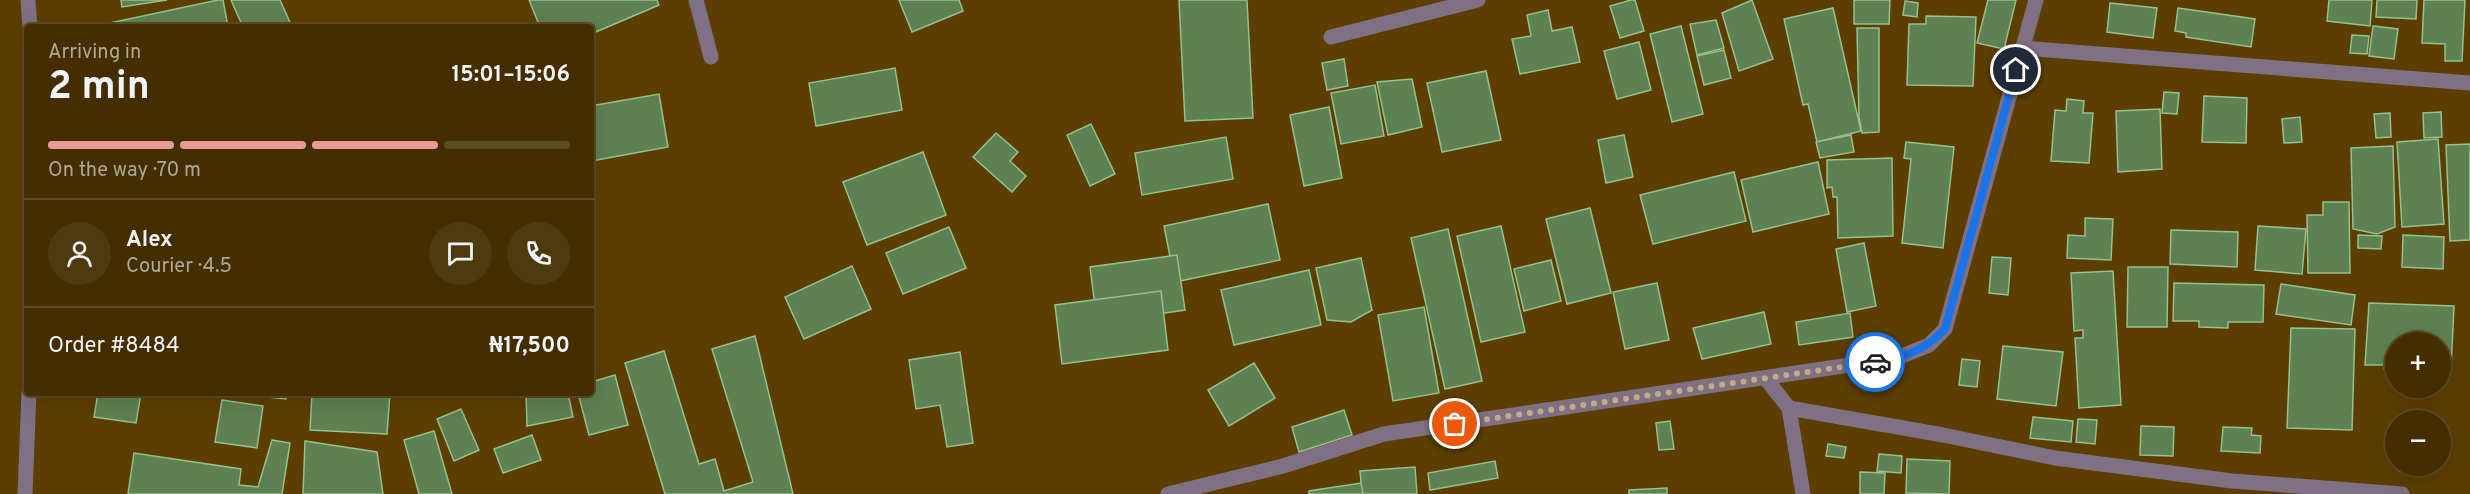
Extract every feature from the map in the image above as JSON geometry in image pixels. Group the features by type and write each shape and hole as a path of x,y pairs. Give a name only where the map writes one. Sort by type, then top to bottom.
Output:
{"street":[{"path":"28,0 30,24"},
{"path":"696,0 711,57"},
{"path":"1331,37 1478,0"},
{"path":"1168,494 1283,466 1384,434 1897,358 1929,345 1945,329 2036,0"},
{"path":"2022,48 2470,82"},
{"path":"1766,379 1789,408 1803,494"},
{"path":"25,494 29,396"},
{"path":"1789,408 2055,458 2232,481 2402,494"}],"building":[{"path":"121,0 167,0 122,7"},
{"path":"223,0 227,24 105,24"},
{"path":"231,0 280,0 291,24 242,24"},
{"path":"529,0 657,0 659,5 594,33 594,24 539,24"},
{"path":"899,0 959,0 963,11 912,32"},
{"path":"1179,0 1247,0 1253,118 1185,121"},
{"path":"1635,0 1644,31 1620,38 1610,6"},
{"path":"1752,0 1773,59 1739,71 1722,13"},
{"path":"1854,0 1890,0 1889,24 1854,24"},
{"path":"1988,0 2016,0 2004,49 1977,43"},
{"path":"2329,0 2372,0 2370,26 2327,21"},
{"path":"2377,0 2417,0 2416,19 2376,17"},
{"path":"2424,0 2465,0 2462,61 2445,61 2445,44 2422,43"},
{"path":"1905,1 1918,3 1917,17 1903,15"},
{"path":"2110,3 2157,8 2153,38 2107,32"},
{"path":"1833,8 1861,131 1817,142 1808,104 1803,105 1784,19"},
{"path":"2178,8 2255,19 2251,47 2186,37 2186,33 2175,31"},
{"path":"1548,10 1552,31 1572,27 1580,62 1520,74 1512,39 1531,36 1527,15"},
{"path":"1926,16 1976,17 1973,86 1907,85 1909,24 1926,24"},
{"path":"1716,20 1724,48 1697,55 1690,24"},
{"path":"1681,26 1703,114 1672,122 1650,34"},
{"path":"2373,26 2398,29 2394,59 2369,56"},
{"path":"1857,28 1879,28 1879,132 1862,133 1859,117"},
{"path":"2352,35 2369,36 2367,54 2350,53"},
{"path":"1639,42 1651,90 1617,99 1604,51"},
{"path":"1724,50 1731,78 1704,85 1697,56"},
{"path":"1344,59 1348,86 1327,90 1322,63"},
{"path":"895,68 902,110 816,126 809,83"},
{"path":"1486,71 1501,140 1442,152 1427,83"},
{"path":"1412,79 1422,127 1388,135 1377,82"},
{"path":"1375,85 1384,136 1341,144 1331,93"},
{"path":"2164,92 2179,93 2177,114 2162,113"},
{"path":"659,94 668,147 594,160 594,105"},
{"path":"2204,96 2247,98 2246,143 2202,142"},
{"path":"2067,99 2084,101 2083,113 2093,113 2089,163 2051,161 2055,110 2066,111"},
{"path":"1329,107 1342,178 1304,186 1290,115"},
{"path":"2160,109 2162,169 2118,172 2116,111"},
{"path":"2441,112 2442,137 2424,138 2423,113"},
{"path":"2390,113 2391,137 2376,138 2374,114"},
{"path":"2300,117 2302,142 2284,143 2282,119"},
{"path":"1091,124 1115,174 1090,186 1067,135"},
{"path":"996,133 1018,152 1010,161 1026,176 1012,192 973,157"},
{"path":"1624,135 1633,177 1606,183 1598,140"},
{"path":"1851,135 1854,152 1820,158 1816,142"},
{"path":"1226,137 1233,179 1142,195 1135,153"},
{"path":"2438,139 2444,224 2402,227 2397,142"},
{"path":"1906,142 1954,147 1943,248 1902,243 1911,159 1904,158"},
{"path":"2470,144 2470,240 2450,241 2446,145"},
{"path":"2393,146 2395,227 2377,234 2353,229 2351,148"},
{"path":"923,152 946,215 867,245 843,182"},
{"path":"1892,158 1893,236 1838,238 1837,197 1833,197 1832,187 1827,188 1827,160"},
{"path":"1818,162 1829,214 1753,232 1741,180"},
{"path":"1734,172 1746,221 1653,244 1640,195"},
{"path":"2323,202 2349,202 2350,273 2308,273 2307,215 2323,215"},
{"path":"1268,204 1280,260 1175,282 1164,226"},
{"path":"1590,208 1611,293 1567,304 1546,219"},
{"path":"2085,218 2113,219 2111,260 2067,258 2068,235 2085,236"},
{"path":"1501,226 1525,332 1481,342 1457,236"},
{"path":"2258,226 2306,229 2302,274 2255,270"},
{"path":"949,227 966,268 903,294 886,253"},
{"path":"1448,229 1482,381 1445,389 1411,238"},
{"path":"2171,230 2238,232 2237,267 2170,264"},
{"path":"2358,235 2382,236 2381,249 2358,248"},
{"path":"2403,235 2444,237 2443,269 2402,267"},
{"path":"1864,243 1876,306 1847,312 1836,249"},
{"path":"1177,255 1185,310 1097,323 1090,267"},
{"path":"1992,257 2011,258 2008,295 1989,293"},
{"path":"1361,258 1372,310 1351,322 1327,320 1316,268"},
{"path":"1551,260 1561,301 1524,311 1514,269"},
{"path":"852,266 871,309 804,339 785,297"},
{"path":"2128,267 2168,267 2167,327 2127,327"},
{"path":"1309,270 1321,325 1234,345 1221,290"},
{"path":"2113,271 2121,405 2079,408 2075,338 2083,338 2083,330 2074,331 2071,273"},
{"path":"1657,283 1669,340 1625,349 1613,292"},
{"path":"2174,283 2264,285 2263,322 2228,322 2228,328 2199,327 2199,321 2173,321"},
{"path":"2281,284 2355,295 2351,325 2276,314"},
{"path":"1161,291 1168,350 1062,364 1055,305"},
{"path":"2369,303 2454,306 2451,369 2451,332 2385,332 2385,369 2384,365 2365,365"},
{"path":"1424,307 1439,393 1393,401 1378,315"},
{"path":"1764,312 1771,344 1702,359 1693,328"},
{"path":"1850,313 1853,337 1799,345 1796,322"},
{"path":"2291,328 2355,329 2352,430 2287,428"},
{"path":"755,336 793,494 665,494 625,363 664,351 699,464 715,459 724,491 753,482 712,349"},
{"path":"2003,346 2063,352 2056,406 1997,399"},
{"path":"960,352 973,443 947,447 940,405 916,409 909,360"},
{"path":"1962,359 1980,361 1977,387 1959,385"},
{"path":"1254,363 1275,398 1229,426 1208,390"},
{"path":"615,375 628,425 589,435 579,396 594,396 594,381"},
{"path":"98,396 140,396 136,423 94,417"},
{"path":"256,396 286,396 286,399"},
{"path":"312,396 390,396 387,434 310,430"},
{"path":"526,396 569,396 573,417 527,426"},
{"path":"222,400 263,406 257,448 215,442"},
{"path":"461,409 479,450 454,461 437,419"},
{"path":"1344,410 1352,435 1299,452 1292,427"},
{"path":"2033,417 2073,421 2071,442 2030,438"},
{"path":"2078,419 2097,420 2095,444 2076,442"},
{"path":"1670,421 1674,449 1659,450 1656,423"},
{"path":"2141,426 2174,427 2173,456 2140,455"},
{"path":"2223,427 2252,428 2251,435 2261,436 2260,453 2221,451"},
{"path":"434,431 452,494 419,494 404,440"},
{"path":"532,435 541,460 503,473 494,449"},
{"path":"272,440 290,443 282,494 128,494 134,453 241,469 239,485 258,487"},
{"path":"305,441 377,452 383,494 303,494"},
{"path":"1828,444 1846,447 1844,458 1826,456"},
{"path":"1879,454 1902,456 1901,473 1877,471"},
{"path":"1907,459 1950,461 1949,494 1906,493"},
{"path":"1495,461 1498,478 1430,490 1428,473"},
{"path":"1415,467 1417,494 1362,494 1360,471"},
{"path":"1860,472 1885,473 1884,494 1860,494"},
{"path":"1361,483 1363,494 1309,494 1309,491"},
{"path":"1667,488 1667,494 1629,494 1629,490"}],"way so far":[{"path":"1455,424 1875,362"}],"route":[{"path":"1875,362 1897,358 1929,345 1945,329 2016,70"}]}
